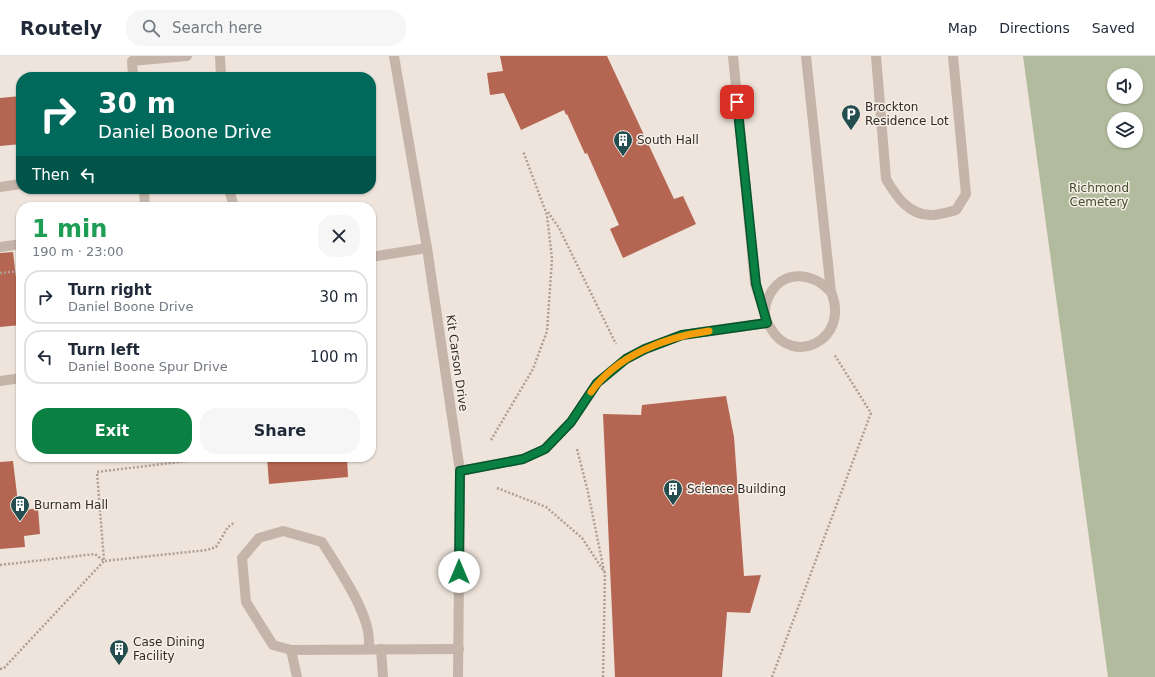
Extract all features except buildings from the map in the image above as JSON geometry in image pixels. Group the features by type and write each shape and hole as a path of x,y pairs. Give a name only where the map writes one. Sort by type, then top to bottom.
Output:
{"street":[{"path":"133,72 132,61 187,56"},
{"path":"220,56 221,72"},
{"name":"Kit Carson Drive","path":"394,56 427,248 460,471 458,677"},
{"path":"733,56 756,284 767,323 773,334 782,341 793,346 805,346 816,343 826,336 833,326 836,315 835,303 831,292 806,56"},
{"path":"876,56 886,179 896,196 910,210 931,216 956,210 966,194 953,56"},
{"path":"0,186 16,184"},
{"path":"0,247 16,245"},
{"path":"376,255 427,248"},
{"path":"765,313 767,302 772,291 780,283 790,277 802,276 813,278 823,284 831,292"},
{"path":"460,471 523,459 545,449 571,422 597,383 626,359 645,349 682,335 767,323"},
{"path":"0,381 16,379"},
{"path":"368,649 370,642 361,608 322,542 283,531 259,538 242,558 246,602 273,646 291,650 459,649"},
{"path":"381,649 383,677"},
{"path":"291,650 297,677"}],"path":[{"path":"491,440 534,369 547,331 552,259 548,215 523,151"},
{"path":"544,207 559,228 619,349"},
{"path":"0,273 16,272"},
{"path":"772,677 871,413 834,354"},
{"path":"577,449 605,573 602,677"},
{"path":"104,561 97,472 179,462"},
{"path":"497,488 546,507 582,538 605,573"},
{"path":"0,669 4,668 104,561 212,549 216,547 228,527 235,522"},
{"path":"0,565 95,554 104,561"}],"green space":[{"name":"Richmond Cemetery","path":"1023,56 1155,56 1155,677 1108,677"}],"slow traffic":[{"path":"591,392 597,383 626,359 645,349 682,335 709,331"}],"place":[{"name":"Brockton Residence Lot","path":"851,131"},
{"name":"South Hall","path":"623,157"},
{"name":"Science Building","path":"673,506"},
{"name":"Burnam Hall","path":"20,522"},
{"name":"Case Dining Facility","path":"119,666"}],"route":[{"path":"459,572 460,471 523,459 545,449 571,422 597,383 626,359 645,349 682,335 767,323 756,284 737,102"}]}
